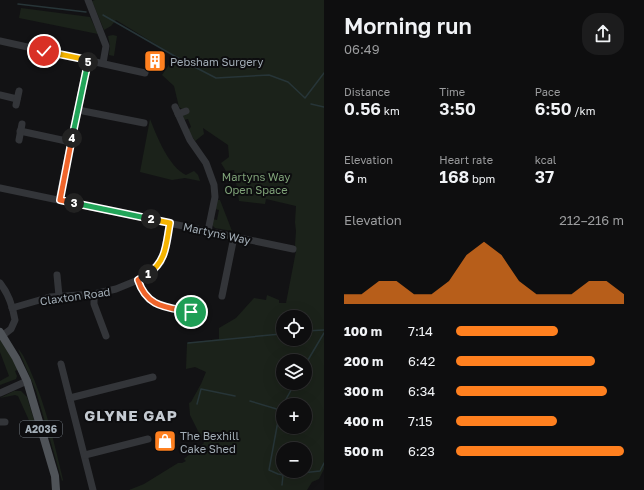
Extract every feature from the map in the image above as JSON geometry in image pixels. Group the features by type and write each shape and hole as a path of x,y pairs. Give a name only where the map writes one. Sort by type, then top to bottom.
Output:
{"main road":[{"name":"A2036","path":"1,334 16,358 27,381 55,476 56,489"}],"street":[{"path":"88,0 106,46 103,63"},
{"path":"0,42 145,73"},
{"path":"60,200 88,60"},
{"path":"0,96 17,102 19,91"},
{"path":"175,107 190,140 206,163 214,186 215,197 208,231"},
{"path":"78,110 144,123"},
{"path":"178,114 186,111"},
{"path":"19,140 21,128 72,142"},
{"name":"Martyns Way","path":"0,188 293,249"},
{"name":"Claxton Road","path":"12,308 50,297 94,294 116,290 138,280 154,270 161,262 170,223"},
{"path":"222,296 226,287 234,237"},
{"path":"57,275 59,296"},
{"path":"138,280 140,286 150,301 158,305 192,309 189,323"},
{"path":"0,283 4,288 15,317 15,323 11,329 1,334"},
{"path":"94,294 94,304 107,337"},
{"path":"62,364 93,490"},
{"path":"70,398 152,377"},
{"path":"0,393 27,381"},
{"path":"85,455 148,439"}],"green space":[{"name":"Martyns Way Open Space","path":"324,0 324,469 319,479 312,482 307,490 129,490 144,484 178,463 186,461 184,459 204,443 190,415 189,403 201,384 206,372 195,367 186,369 187,343 219,339 219,328 236,318 254,298 266,300 267,295 279,300 279,303 286,303 296,251 296,206 266,199 265,204 239,201 234,170 226,171 221,163 229,157 228,145 203,128 204,134 195,141 188,130 191,127 188,119 183,120 182,117 186,108 182,109 179,107 174,86 162,75 175,56 116,20 111,26 104,30 92,1"},
{"path":"21,8 90,17 98,34 19,18"},
{"path":"108,36 117,36 114,56 109,55 110,46"},
{"path":"150,119 169,159 186,175 194,171 198,175 200,181 185,178 172,180 140,172"},
{"path":"217,200 220,200 232,231 215,228 212,225 213,219 217,220 219,210 215,209"},
{"path":"0,339 19,369 15,371 17,376 16,379 0,385 0,381 9,376 0,352"},
{"path":"18,349 22,353 41,397 53,438 62,481 36,391"},
{"path":"14,391 21,391 27,397 39,436 34,436 32,427 18,396 15,395 0,398"}],"waterway":[{"path":"18,4 86,12"},
{"path":"103,15 216,78 269,75 288,82 305,98 324,73"},
{"path":"311,104 324,107"},
{"path":"312,331 324,330"},
{"path":"312,354 324,333"},
{"path":"188,343 276,334"},
{"path":"197,404 201,389 235,396"},
{"path":"282,485 283,475 269,470 280,410 291,390"},
{"path":"250,401 276,409"},
{"path":"312,472 320,471 324,463"}],"place":[{"name":"Pebsham Surgery","path":"155,61"},
{"name":"The Bexhill Cake Shed","path":"165,441"}],"district":[{"name":"GLYNE GAP","path":"131,415"}],"route":[{"path":"44,51 88,60 60,200 170,223 161,262 154,270 138,280 140,286 150,301 158,305 191,312"}]}
